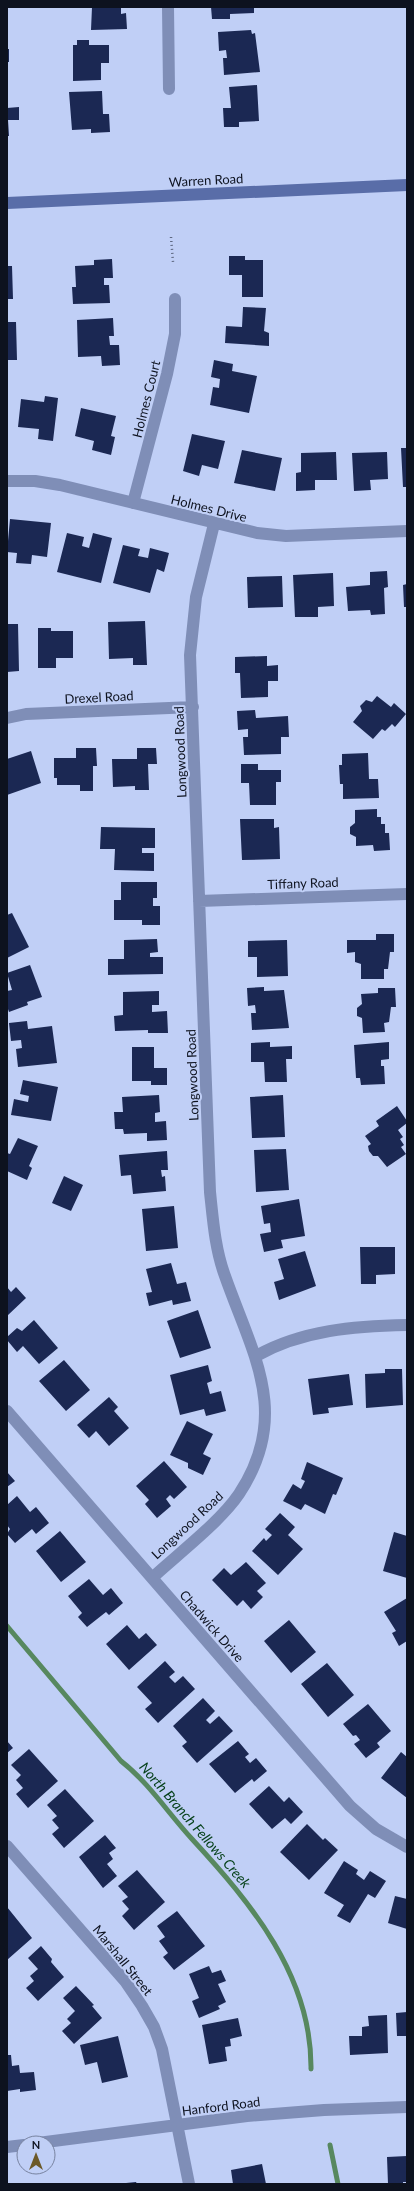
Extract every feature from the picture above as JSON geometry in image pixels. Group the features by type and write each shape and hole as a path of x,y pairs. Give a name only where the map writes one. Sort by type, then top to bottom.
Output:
{"main road":[{"name":"Warren Road","path":"7,203 407,185"}],"street":[{"path":"168,7 169,89"},
{"name":"Holmes Court","path":"133,504 167,374 175,334 175,299"},
{"name":"Holmes Drive","path":"7,481 35,481 60,485 257,534 286,536 407,531"},
{"name":"Longwood Road","path":"152,1578 225,1512 238,1495 249,1476 259,1451 264,1418 264,1389 256,1356 224,1274 213,1223 210,1192 190,655 196,597 214,524"},
{"name":"Drexel Road","path":"7,718 26,714 192,707"},
{"name":"Tiffany Road","path":"199,900 407,894"},
{"path":"256,1356 280,1344 311,1335 345,1328 407,1325"},
{"name":"Chadwick Drive","path":"7,1411 350,1806 376,1829 407,1847"},
{"name":"Marshall Street","path":"9,1850 125,1981 154,2027 162,2049 188,2184"},
{"name":"Hanford Road","path":"56,2141 247,2116 324,2110 407,2107"}],"path":[{"path":"171,237 173,262"}],"building":[{"path":"92,7 126,7 121,8 121,14 126,13 127,29 91,30"},
{"path":"211,7 254,7 254,13 230,14 230,19 212,19"},
{"path":"251,30 252,34 255,33 260,72 224,75 223,58 227,58 226,50 219,51 218,32"},
{"path":"77,40 89,40 89,45 109,45 109,63 101,63 101,80 73,81 73,45 77,45"},
{"path":"7,49 9,49 9,62 7,62"},
{"path":"257,85 259,121 239,122 239,127 224,127 223,108 231,108 229,87"},
{"path":"102,91 103,114 109,114 110,132 91,133 91,129 72,130 69,92"},
{"path":"19,107 19,120 8,120 9,136 7,136 7,108"},
{"path":"229,256 245,256 245,260 263,260 263,297 242,297 242,275 229,275"},
{"path":"112,259 113,278 104,278 104,285 109,285 110,303 73,304 72,287 76,287 75,266 94,265 94,260"},
{"path":"7,266 12,266 13,299 7,299"},
{"path":"243,307 266,308 264,331 269,333 269,346 225,343 226,326 242,327"},
{"path":"113,318 114,336 109,336 110,345 119,345 120,365 102,366 101,356 78,357 77,320"},
{"path":"7,322 16,322 17,360 7,360"},
{"path":"214,360 233,364 232,371 257,376 249,413 210,405 213,387 219,388 220,379 211,377"},
{"path":"45,396 58,398 53,441 38,439 39,429 18,427 21,399 44,402"},
{"path":"81,408 116,416 111,436 115,437 111,455 92,450 94,441 75,436"},
{"path":"192,434 225,441 218,469 202,465 199,476 183,471"},
{"path":"401,448 407,448 407,487 403,487"},
{"path":"242,450 282,458 275,491 234,483"},
{"path":"336,452 337,480 315,480 315,490 296,491 296,473 301,472 301,453"},
{"path":"387,452 388,479 370,480 371,490 354,491 352,453"},
{"path":"10,519 51,523 47,557 32,555 31,564 16,563 17,553 7,552"},
{"path":"67,533 84,537 82,546 89,548 93,533 112,538 101,583 57,572"},
{"path":"123,545 140,549 138,556 148,558 150,548 169,553 164,572 157,569 150,593 113,583"},
{"path":"387,571 388,587 384,588 385,614 371,615 370,610 348,611 346,587 370,585 370,572"},
{"path":"333,573 334,606 318,607 318,617 295,617 293,575"},
{"path":"282,576 283,607 248,608 247,577"},
{"path":"407,584 407,607 404,607 403,585"},
{"path":"145,621 147,665 133,665 133,658 109,659 108,622"},
{"path":"7,624 18,624 19,671 7,672"},
{"path":"38,628 51,628 51,631 73,631 73,658 56,658 56,668 38,668"},
{"path":"267,656 267,666 278,665 278,681 268,681 268,697 241,698 240,673 235,673 235,657"},
{"path":"377,696 391,707 394,703 406,714 395,727 392,724 385,731 382,729 373,739 353,722 362,711 360,706 366,700 372,702"},
{"path":"255,710 256,718 288,716 289,737 281,737 281,754 244,755 243,737 248,737 248,729 238,730 237,711"},
{"path":"76,748 96,748 97,766 93,766 93,791 80,791 80,785 57,785 57,778 54,778 54,758 76,758"},
{"path":"137,748 156,748 157,764 148,764 149,790 135,790 135,786 113,787 112,759 137,759"},
{"path":"31,751 41,783 7,795 7,759"},
{"path":"368,753 369,779 378,779 379,798 343,799 343,784 340,784 339,765 342,765 342,754"},
{"path":"241,764 258,764 258,770 281,770 281,782 276,782 276,805 250,805 249,783 241,783"},
{"path":"377,809 377,817 381,817 381,824 385,824 385,833 389,833 390,850 374,851 373,845 356,846 356,837 350,834 350,827 355,823 355,810"},
{"path":"240,819 274,819 274,828 279,827 280,859 242,860"},
{"path":"101,827 155,828 155,848 142,848 142,853 154,853 154,871 114,870 115,849 100,849"},
{"path":"121,882 157,882 157,898 153,898 153,906 160,906 160,925 142,925 142,920 114,920 114,900 121,900"},
{"path":"12,913 29,947 7,958 7,915"},
{"path":"376,934 394,934 394,952 390,952 388,969 384,969 384,979 361,979 361,964 355,962 355,952 347,953 347,940 376,940"},
{"path":"157,939 158,952 150,953 150,957 163,957 163,974 108,975 108,959 124,959 124,940"},
{"path":"287,940 288,976 257,977 257,957 248,957 248,941"},
{"path":"30,965 42,997 27,1002 28,1005 9,1012 7,1006 7,991 12,990 7,973"},
{"path":"264,987 264,991 284,990 289,1028 252,1030 251,1013 256,1013 255,1005 248,1006 247,988"},
{"path":"378,988 395,988 396,1007 391,1007 389,1022 384,1023 385,1032 363,1033 362,1018 357,1016 357,1008 362,1004 361,994 378,993"},
{"path":"159,991 159,1005 152,1005 152,1012 167,1011 168,1033 148,1033 148,1030 115,1031 114,1016 123,1015 123,992"},
{"path":"27,1021 28,1029 52,1026 57,1063 18,1067 16,1049 22,1048 21,1040 11,1041 9,1023"},
{"path":"270,1042 270,1047 292,1046 292,1059 286,1059 287,1082 265,1082 264,1062 251,1062 251,1043"},
{"path":"389,1042 389,1059 381,1060 381,1066 384,1066 385,1084 361,1085 360,1078 356,1078 354,1045"},
{"path":"132,1047 154,1047 154,1068 167,1068 167,1085 151,1085 151,1081 132,1081"},
{"path":"23,1080 58,1087 51,1121 11,1115 14,1099 28,1102 29,1096 20,1094"},
{"path":"159,1095 160,1112 155,1113 155,1122 166,1121 167,1140 147,1141 147,1133 124,1134 123,1129 115,1129 114,1112 123,1112 122,1097"},
{"path":"283,1095 285,1137 252,1138 250,1097"},
{"path":"397,1106 407,1121 407,1123 398,1130 403,1137 400,1139 404,1145 401,1147 406,1154 387,1167 378,1156 373,1156 369,1151 368,1146 371,1144 365,1136 379,1126 376,1121"},
{"path":"18,1138 38,1146 29,1166 32,1168 27,1180 7,1171 7,1153 10,1154"},
{"path":"286,1149 289,1190 256,1192 254,1150"},
{"path":"167,1151 168,1170 161,1170 162,1177 165,1176 166,1191 133,1194 131,1175 121,1176 119,1155"},
{"path":"64,1176 83,1185 71,1211 52,1203"},
{"path":"299,1199 305,1236 281,1240 283,1248 264,1252 260,1234 271,1232 270,1223 264,1224 261,1206"},
{"path":"174,1206 178,1248 146,1251 142,1209"},
{"path":"360,1247 395,1247 395,1274 376,1275 376,1284 361,1284"},
{"path":"305,1251 316,1286 279,1300 274,1282 284,1279 278,1259"},
{"path":"171,1263 177,1284 186,1282 191,1301 173,1305 172,1300 149,1306 146,1293 152,1292 146,1269"},
{"path":"7,1287 11,1292 16,1287 26,1298 7,1316"},
{"path":"198,1310 211,1348 180,1358 167,1321"},
{"path":"34,1320 58,1348 39,1364 23,1346 17,1352 7,1340 7,1337 17,1328 22,1331"},
{"path":"64,1360 90,1390 66,1411 39,1381"},
{"path":"208,1365 212,1381 207,1383 210,1394 221,1391 226,1411 206,1416 204,1409 180,1415 170,1375"},
{"path":"385,1369 402,1369 403,1405 366,1408 365,1374 385,1373"},
{"path":"349,1374 353,1405 328,1408 329,1413 313,1415 308,1379"},
{"path":"109,1397 118,1407 114,1411 129,1428 109,1446 96,1431 89,1438 77,1425"},
{"path":"187,1421 213,1434 203,1454 211,1458 203,1475 188,1468 188,1463 170,1455"},
{"path":"164,1461 187,1487 174,1499 170,1495 166,1499 171,1506 157,1518 145,1504 149,1500 136,1486"},
{"path":"307,1462 343,1478 336,1495 333,1494 325,1514 305,1504 301,1510 283,1501 293,1484 301,1489 305,1481 301,1479"},
{"path":"7,1472 15,1481 7,1487"},
{"path":"17,1496 30,1512 36,1507 49,1523 36,1534 32,1529 15,1543 7,1534 10,1529 7,1525 7,1505"},
{"path":"280,1513 295,1527 288,1535 303,1549 278,1575 252,1551 264,1538 266,1541 272,1535 265,1529"},
{"path":"60,1531 86,1562 61,1582 36,1551"},
{"path":"394,1532 407,1536 407,1578 383,1571"},
{"path":"246,1562 266,1583 257,1591 263,1597 251,1609 243,1600 237,1606 212,1580 224,1568 231,1575"},
{"path":"89,1579 103,1595 111,1588 123,1603 109,1615 106,1612 87,1627 78,1617 82,1613 68,1596"},
{"path":"407,1598 407,1641 399,1646 392,1633 396,1631 384,1612"},
{"path":"289,1620 316,1652 291,1673 264,1641"},
{"path":"127,1625 139,1639 146,1633 157,1645 129,1670 106,1644"},
{"path":"165,1661 175,1672 169,1677 175,1683 183,1676 195,1689 158,1723 145,1709 152,1703 137,1687"},
{"path":"327,1663 354,1695 328,1717 301,1684"},
{"path":"203,1698 215,1711 206,1720 210,1724 219,1716 233,1731 197,1763 182,1746 187,1742 173,1726"},
{"path":"368,1704 391,1731 377,1743 380,1747 366,1758 354,1744 360,1740 356,1735 353,1736 343,1724"},
{"path":"7,1741 13,1748 7,1753"},
{"path":"238,1741 249,1754 245,1757 250,1763 256,1758 267,1771 254,1782 252,1779 235,1793 209,1764"},
{"path":"29,1749 58,1781 28,1808 16,1794 23,1788 16,1780 21,1775 11,1765"},
{"path":"401,1752 407,1757 407,1798 381,1778"},
{"path":"269,1786 284,1802 289,1797 303,1812 291,1824 285,1818 272,1829 249,1804"},
{"path":"65,1789 94,1821 64,1848 52,1834 59,1828 52,1820 57,1816 47,1805"},
{"path":"307,1824 323,1840 325,1838 338,1850 309,1880 280,1852"},
{"path":"105,1835 116,1848 109,1853 113,1859 107,1864 117,1876 103,1888 79,1857"},
{"path":"344,1861 358,1870 356,1874 364,1880 370,1871 386,1881 375,1898 368,1894 350,1923 337,1916 344,1905 324,1893"},
{"path":"137,1870 165,1902 134,1930 122,1916 129,1909 122,1901 128,1897 118,1886"},
{"path":"395,1896 407,1899 407,1929 388,1923"},
{"path":"7,1907 32,1938 7,1960"},
{"path":"177,1911 205,1946 174,1970 163,1957 168,1953 159,1941 165,1937 157,1926"},
{"path":"41,1946 52,1959 51,1962 64,1977 38,2001 26,1988 34,1981 30,1976 38,1969 28,1958"},
{"path":"209,1966 212,1973 221,1970 226,1981 218,1984 226,2002 218,2006 220,2009 199,2018 192,2001 199,1998 189,1974"},
{"path":"76,1986 94,2005 92,2006 102,2018 74,2044 62,2031 71,2023 67,2019 75,2011 63,1998"},
{"path":"407,2012 407,2036 397,2036 396,2013"},
{"path":"387,2015 388,2053 350,2055 349,2036 362,2036 362,2027 369,2026 368,2016"},
{"path":"238,2018 242,2036 230,2039 231,2046 225,2047 227,2061 209,2064 202,2025"},
{"path":"118,2036 128,2077 102,2083 97,2062 85,2065 80,2045"},
{"path":"7,2055 11,2055 12,2066 19,2065 20,2073 34,2072 36,2090 20,2092 20,2089 7,2091"},
{"path":"407,2156 407,2182 403,2182 403,2184 388,2184 387,2157"},
{"path":"262,2164 266,2184 233,2184 231,2170"},
{"path":"136,2182 137,2184 126,2184 126,2183"}],"waterway":[{"name":"North Branch Fellows Creek","path":"7,1626 121,1761 141,1779 214,1863 256,1915 274,1943 289,1972 301,2003 309,2035 311,2069"},
{"name":"North Branch Fellows Creek","path":"330,2145 338,2184"}]}
